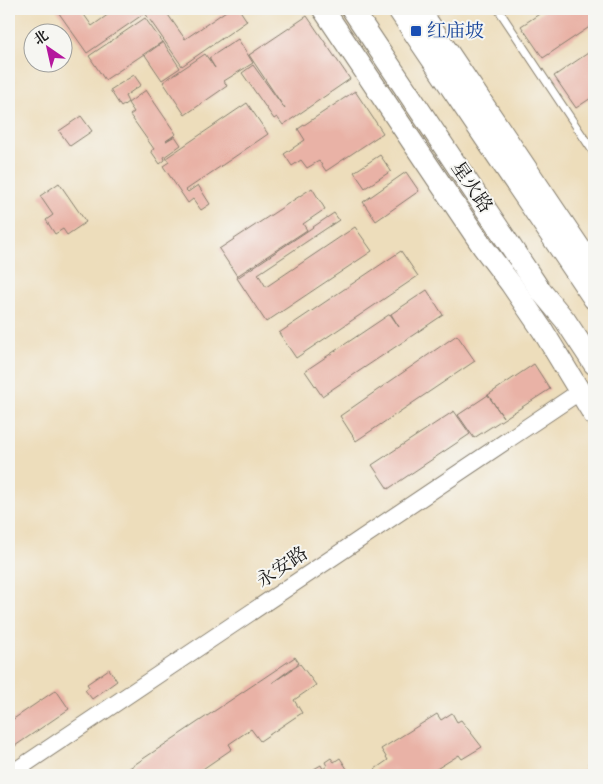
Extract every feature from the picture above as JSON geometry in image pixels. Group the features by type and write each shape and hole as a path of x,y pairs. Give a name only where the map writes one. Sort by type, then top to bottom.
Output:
{"main road":[{"path":"323,9 483,247 543,331 578,392 594,415"},
{"name":"星火路","path":"352,9 540,290 565,320 594,364"},
{"name":"星火路","path":"398,9 594,299"},
{"path":"419,9 594,269"},
{"path":"410,138 429,124"},
{"path":"560,249 594,281"},
{"path":"511,284 565,320"}],"street":[{"name":"永安路","path":"9,775 578,392"}],"lane":[{"path":"498,9 594,153"}],"building":[{"path":"56,9 80,9 92,26 116,9 164,9 185,39 229,9 239,9 247,21 182,66 145,13 87,53 72,32 72,22 65,22"},
{"path":"547,9 594,9 594,24 543,58 521,26"},
{"path":"307,16 350,79 283,125 277,117 274,119 242,73 253,65 285,109 249,55"},
{"path":"145,18 162,42 105,80 89,56"},
{"path":"238,39 253,63 224,81 227,86 185,115 163,82 205,54 215,68 209,58"},
{"path":"163,42 180,68 162,80 145,55"},
{"path":"594,49 594,96 576,108 554,76"},
{"path":"134,75 141,85 125,96 128,102 121,107 110,90"},
{"path":"146,90 176,134 166,141 175,136 181,145 164,157 165,160 160,164 151,151 154,149 130,115 134,112 128,103"},
{"path":"355,91 383,133 326,171 319,161 307,168 301,160 292,166 284,154 305,140 298,129"},
{"path":"247,103 268,134 186,190 188,192 198,185 210,204 201,210 193,199 188,203 163,166 169,162 166,158"},
{"path":"81,116 92,131 70,146 59,131"},
{"path":"380,155 391,171 365,188 354,172"},
{"path":"406,172 419,191 376,221 363,202"},
{"path":"59,183 86,222 67,235 63,229 55,234 46,220 53,215 40,196"},
{"path":"312,188 325,209 303,224 307,230 237,276 219,249"},
{"path":"334,213 339,220 258,274 266,287 355,227 372,251 266,322 237,278"},
{"path":"401,251 418,276 296,358 279,333"},
{"path":"427,290 443,315 322,396 305,371 390,314 399,327 391,314"},
{"path":"457,335 475,361 356,441 340,416"},
{"path":"534,364 550,389 474,438 458,415"},
{"path":"454,411 470,434 388,489 372,465"},
{"path":"295,657 299,663 272,683 300,664 316,685 294,700 302,713 260,741 251,729 229,744 232,749 194,775 189,775 187,772 182,775 119,775"},
{"path":"109,669 117,681 92,699 85,690 89,687 87,684"},
{"path":"56,690 69,709 9,750 9,722"},
{"path":"452,713 457,722 461,720 482,747 462,759 459,755 427,775 379,775 375,769 388,760 381,749 437,714 441,720"},
{"path":"331,758 334,762 340,758 351,775 314,775 317,773 314,769 321,765 323,769 327,766 325,762"},
{"path":"594,759 594,775 575,775 583,770 591,770 588,763"}],"place":[{"name":"红庙坡","path":"416,31"}]}
